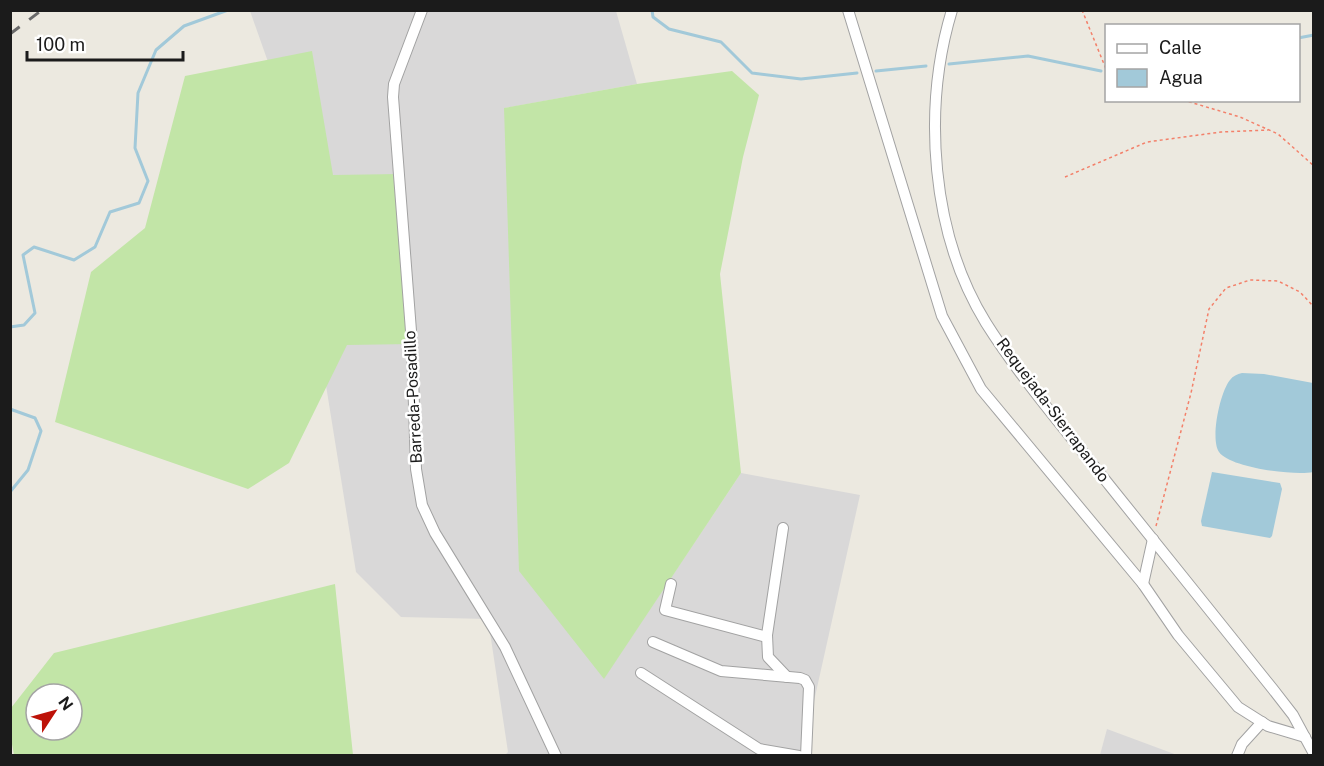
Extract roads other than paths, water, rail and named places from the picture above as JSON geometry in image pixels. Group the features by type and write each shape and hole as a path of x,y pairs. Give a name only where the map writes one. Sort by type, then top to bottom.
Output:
{"street":[{"name":"Barreda-Posadillo","path":"422,10 398,74 393,97 412,344 418,488 427,518 505,647 556,756"},
{"path":"848,10 942,316 981,389 1143,584 1178,635 1238,707 1268,726 1305,737"},
{"name":"Requejada-Sierrapando","path":"952,10 938,74 935,105 935,154 951,238 963,275 985,321 1013,362 1293,715 1314,754"},
{"path":"783,528 767,637 768,657 787,677"},
{"path":"1143,584 1153,539"},
{"path":"671,584 665,610 767,637"},
{"path":"653,642 721,671 800,678 805,681 809,687 806,756"},
{"path":"642,672 759,749 799,756"},
{"path":"1237,756 1242,744 1262,722"}],"water":[{"path":"1242,373 1264,374 1313,383 1313,472 1293,473 1264,470 1226,458 1219,452 1216,446 1216,427 1223,394 1230,380"},
{"path":"1212,472 1280,483 1282,489 1270,538 1202,526 1201,521"}],"waterway":[{"path":"10,327 24,325 35,313 23,255 34,247 74,260 95,247 110,212 139,203 148,181 135,148 138,93 156,50 184,26 228,10"},
{"path":"652,10 653,17 669,29 721,42 752,73 801,79 857,73"},
{"path":"1300,38 1314,35"},
{"path":"949,64 1028,56 1101,71"},
{"path":"876,71 926,66"},
{"path":"10,409 35,418 41,431 28,470 10,492"}],"railway":[{"path":"10,34 42,10"}]}
